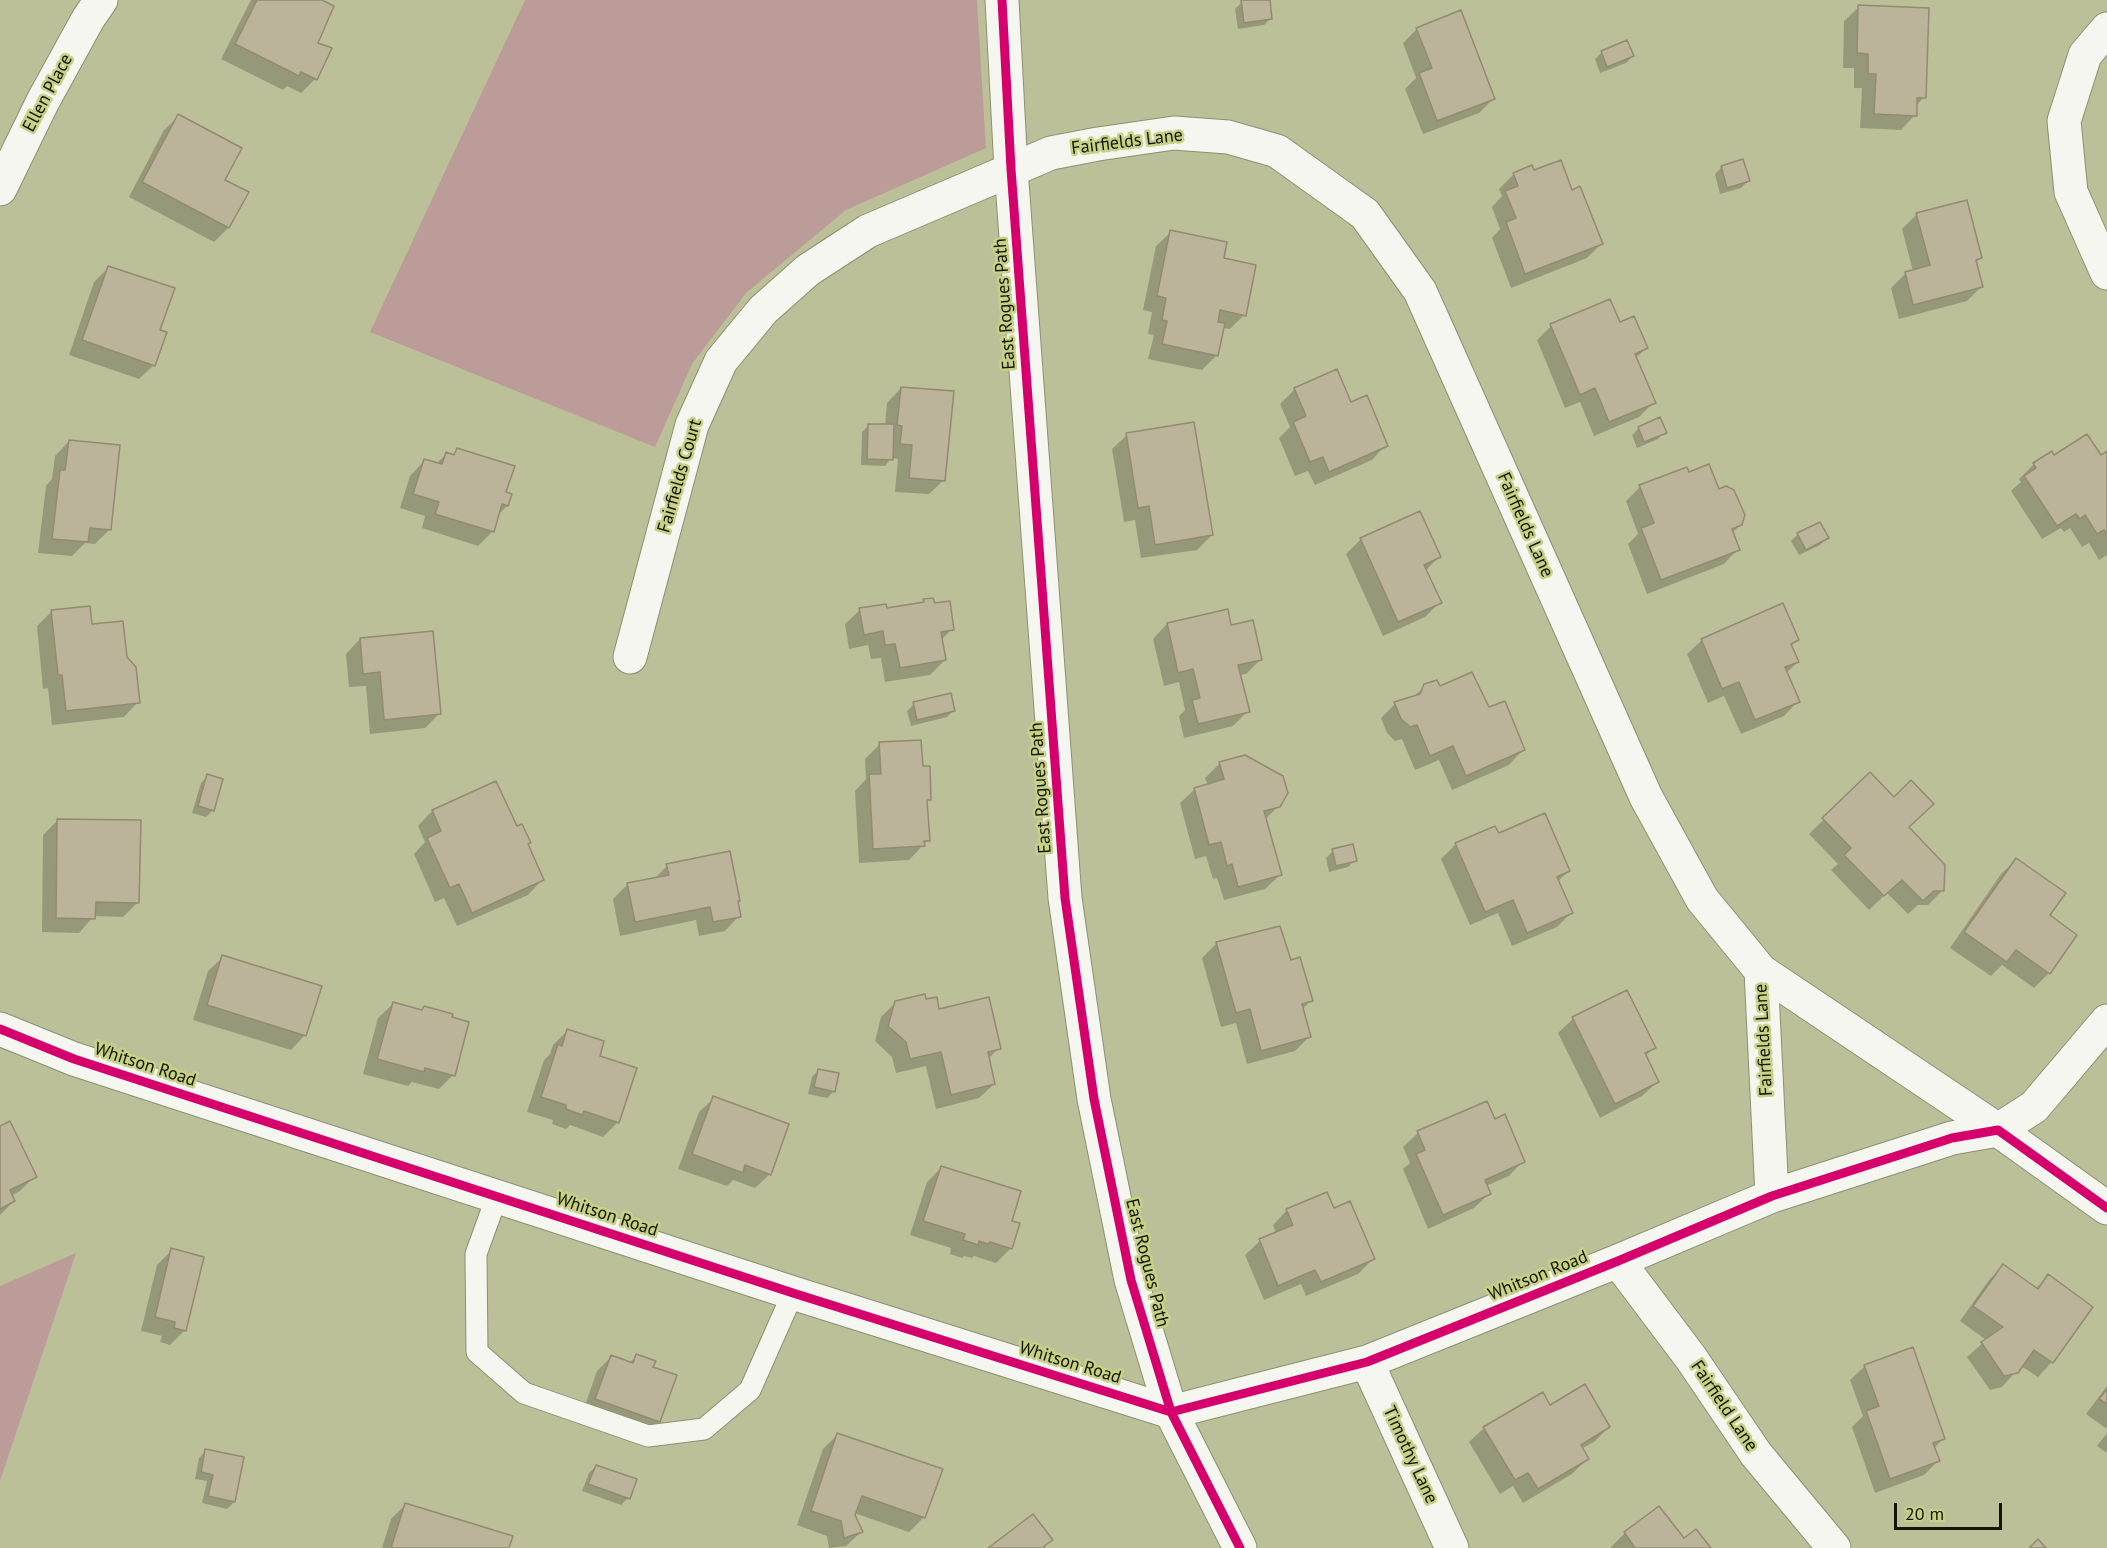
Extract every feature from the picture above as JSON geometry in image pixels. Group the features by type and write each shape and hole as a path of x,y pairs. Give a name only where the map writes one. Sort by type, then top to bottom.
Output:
{"street":[{"name":"Ellen Place","path":"0,189 43,101 88,18 101,0"},
{"name":"East Rogues Path","path":"1002,0 1011,169 1065,898 1094,1099 1131,1280 1172,1412 1240,1548"},
{"path":"2107,29 2085,55 2064,121 2071,192 2107,273"},
{"name":"Fairfields Lane","path":"1011,169 1051,153 1098,144 1174,133 1228,137 1277,151 1365,214 1420,291 1646,797 1702,899 1761,971 1772,1196"},
{"name":"Fairfields Court","path":"630,657 692,425 722,362 763,310 808,270 868,231 1011,169"},
{"path":"1761,971 1998,1130 2107,1208"},
{"path":"1998,1130 2034,1107 2107,1021"},
{"name":"Whitson Road","path":"0,1029 74,1059 793,1293 1172,1412 1367,1362 1772,1196 1952,1138 1998,1130"},
{"name":"Fairfield Lane","path":"1618,1261 1691,1358 1756,1454 1834,1548"},
{"name":"Timothy Lane","path":"1367,1362 1452,1548"}],"lane":[{"path":"497,1197 476,1254 477,1352 524,1393 648,1436 704,1429 750,1390 793,1293"}],"shaded area":[{"path":"525,0 977,0 986,148 846,210 746,293 692,364 655,447 370,332"},
{"path":"76,1253 0,1481 0,1286"}],"building":[{"path":"257,0 322,0 334,6 318,43 332,48 317,80 301,72 299,76 235,44"},
{"path":"1241,0 1270,0 1272,19 1244,23"},
{"path":"1858,5 1929,8 1926,98 1917,98 1917,116 1874,114 1876,74 1868,74 1868,54 1857,53"},
{"path":"1461,10 1495,99 1437,121 1419,73 1432,68 1416,28"},
{"path":"1627,40 1634,56 1607,67 1601,51"},
{"path":"178,114 242,148 225,180 249,192 229,228 142,182"},
{"path":"1743,159 1750,181 1727,188 1721,166"},
{"path":"1561,160 1572,190 1580,186 1603,244 1525,274 1506,222 1516,218 1505,191 1518,186 1513,173 1532,165 1534,170"},
{"path":"1967,200 1982,258 1976,260 1983,287 1913,305 1905,272 1930,265 1916,213"},
{"path":"1170,230 1227,242 1224,258 1256,265 1246,316 1220,310 1218,322 1225,323 1218,356 1162,344 1167,321 1162,320 1166,298 1157,296"},
{"path":"108,266 175,288 160,330 167,332 155,366 82,340"},
{"path":"1610,299 1620,322 1634,316 1648,348 1635,354 1656,403 1609,422 1595,388 1580,395 1550,324"},
{"path":"1337,369 1351,402 1367,395 1388,446 1329,472 1323,457 1310,462 1293,422 1306,416 1294,388"},
{"path":"901,387 954,391 945,481 909,478 912,445 900,444 902,426 897,425"},
{"path":"1660,417 1667,433 1644,442 1638,427"},
{"path":"1194,422 1213,535 1155,545 1149,506 1138,508 1126,433"},
{"path":"868,424 894,424 893,460 867,459"},
{"path":"2087,434 2101,455 2107,451 2107,535 2104,530 2097,534 2085,515 2080,519 2076,514 2057,526 2024,476 2036,468 2033,463 2052,451 2054,455"},
{"path":"69,440 120,445 111,530 90,528 88,542 52,539 60,470 65,470"},
{"path":"457,448 515,466 506,492 512,494 508,506 502,504 494,532 435,514 439,502 413,494 424,459 442,464 446,452 454,455"},
{"path":"1709,464 1719,489 1726,486 1734,490 1745,515 1742,525 1732,529 1740,550 1661,580 1641,528 1654,523 1639,485 1687,467 1689,472"},
{"path":"1420,511 1441,557 1424,565 1442,603 1398,622 1360,538"},
{"path":"1820,522 1829,538 1806,550 1797,533"},
{"path":"933,598 935,603 950,601 954,630 941,632 946,660 900,668 895,644 885,645 883,631 864,635 859,608 886,604 887,608 924,602 923,599"},
{"path":"1783,603 1799,640 1791,644 1799,662 1785,667 1800,702 1755,720 1739,682 1722,689 1701,639"},
{"path":"90,606 92,624 123,621 127,657 136,667 140,703 66,711 62,675 58,675 51,610"},
{"path":"1228,609 1231,625 1253,620 1262,660 1238,665 1250,712 1198,724 1192,700 1200,698 1193,669 1178,673 1167,623"},
{"path":"433,631 441,714 384,720 380,672 363,674 360,638"},
{"path":"1472,672 1489,707 1505,701 1525,750 1466,776 1453,746 1430,756 1417,725 1410,727 1401,719 1394,702 1420,694 1424,684 1437,680 1440,686"},
{"path":"951,693 955,711 917,720 913,702"},
{"path":"921,740 923,766 930,766 931,800 927,800 930,841 924,841 925,846 873,849 869,774 881,774 879,742"},
{"path":"1245,755 1283,776 1288,793 1280,807 1264,811 1282,875 1238,887 1232,864 1227,866 1221,842 1209,845 1194,788 1224,779 1219,762"},
{"path":"1870,772 1894,797 1911,780 1934,804 1909,827 1945,865 1944,891 1934,891 1923,901 1902,880 1884,896 1844,855 1851,848 1822,818"},
{"path":"207,774 223,779 214,811 198,806"},
{"path":"496,781 517,826 522,824 544,880 472,913 459,884 450,888 427,838 441,831 432,810"},
{"path":"1545,813 1570,871 1557,877 1573,913 1527,933 1513,900 1485,912 1455,843 1495,826 1499,833"},
{"path":"57,819 141,820 139,903 96,902 95,919 56,918"},
{"path":"1353,844 1357,861 1336,866 1332,849"},
{"path":"730,851 741,917 713,922 710,907 635,922 627,883 669,875 666,864"},
{"path":"2016,858 2066,893 2050,915 2077,935 2050,974 2016,950 2007,962 1964,932"},
{"path":"1280,926 1291,960 1300,957 1313,1001 1302,1004 1311,1037 1261,1051 1250,1009 1236,1013 1216,942"},
{"path":"222,955 322,986 306,1036 207,1005"},
{"path":"1627,990 1656,1048 1645,1053 1659,1082 1615,1104 1572,1017"},
{"path":"925,994 926,999 937,997 939,1009 989,997 1001,1049 988,1052 995,1084 951,1095 941,1052 910,1059 906,1042 888,1026 895,1001"},
{"path":"393,1002 422,1010 424,1006 453,1014 452,1017 469,1022 455,1076 425,1068 424,1072 377,1059"},
{"path":"567,1029 604,1041 600,1056 637,1068 619,1123 584,1111 582,1115 566,1109 566,1105 541,1097 558,1044 562,1046"},
{"path":"818,1069 839,1073 835,1092 814,1087"},
{"path":"713,1096 789,1124 771,1175 745,1165 743,1173 692,1154"},
{"path":"1487,1101 1495,1119 1505,1114 1525,1162 1485,1180 1491,1194 1443,1215 1416,1154 1425,1150 1417,1131"},
{"path":"10,1121 37,1177 10,1190 15,1201 0,1209 0,1126"},
{"path":"941,1166 1021,1191 1012,1221 1020,1223 1012,1249 990,1242 988,1244 979,1241 978,1245 963,1240 965,1234 923,1221"},
{"path":"1327,1192 1334,1208 1350,1201 1375,1259 1321,1282 1315,1270 1278,1286 1259,1239 1293,1225 1286,1209"},
{"path":"171,1248 204,1257 186,1331 174,1328 175,1322 155,1317"},
{"path":"2003,1264 2038,1289 2048,1274 2093,1307 2053,1363 2034,1350 2018,1373 2004,1376 1981,1342 2003,1327 1973,1306"},
{"path":"1913,1347 1945,1439 1933,1443 1940,1461 1890,1479 1866,1411 1879,1406 1864,1365"},
{"path":"636,1354 656,1361 653,1367 677,1375 660,1422 595,1399 611,1355 633,1363"},
{"path":"1585,1384 1610,1427 1581,1445 1589,1459 1538,1489 1528,1473 1515,1480 1483,1427 1543,1392 1550,1405"},
{"path":"2107,1389 2107,1404 2099,1399"},
{"path":"837,1433 943,1469 925,1518 862,1496 855,1515 863,1532 844,1538 841,1521 811,1511"},
{"path":"205,1449 244,1457 235,1502 208,1496 213,1475 201,1472"},
{"path":"596,1465 637,1479 630,1499 588,1484"},
{"path":"405,1503 513,1536 509,1548 391,1548"},
{"path":"1659,1506 1684,1538 1696,1529 1711,1548 1635,1548 1624,1532"},
{"path":"1033,1514 1053,1540 1044,1546 1045,1548 988,1548"},
{"path":"2038,1539 2046,1548 2029,1548"}],"cycle path":[{"path":"1002,0 1011,169 1065,898 1094,1099 1131,1280 1171,1412 1240,1548"},
{"path":"0,1029 74,1059 793,1293 1171,1412 1367,1362 1772,1196 1952,1138 1998,1130 2107,1208"}]}
